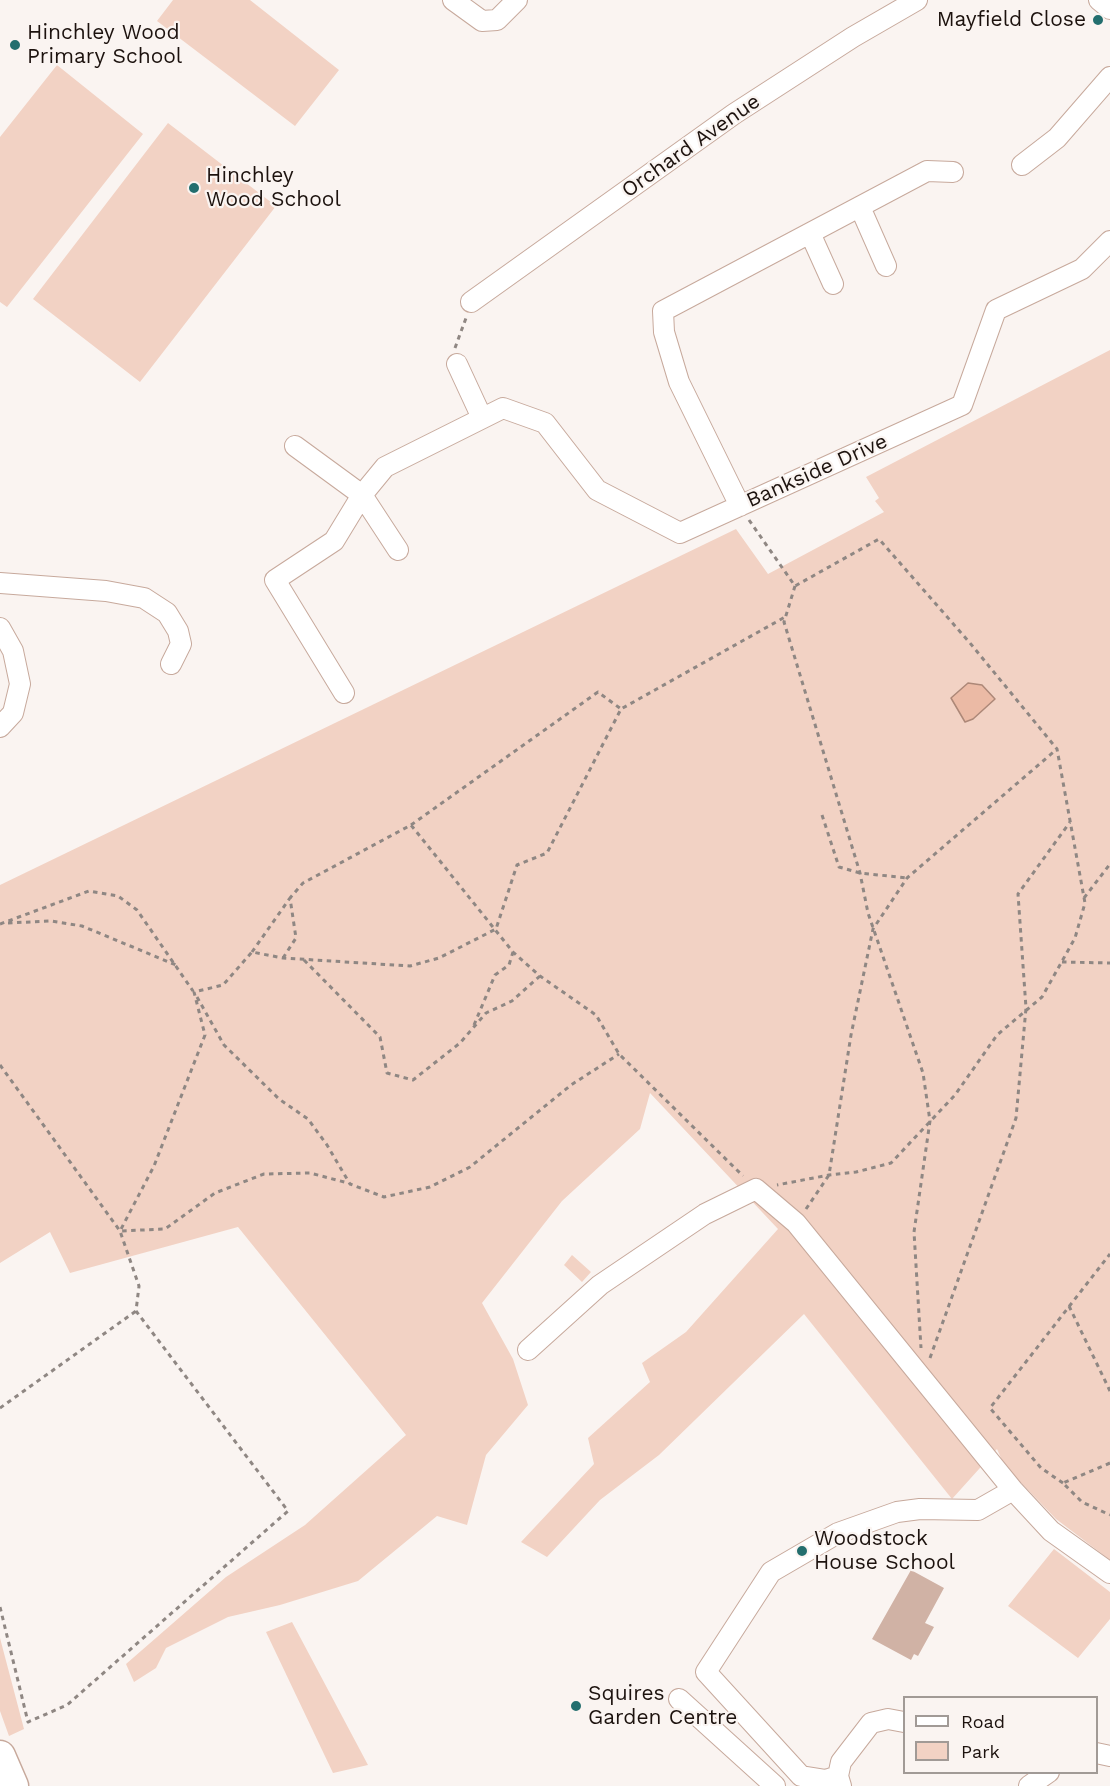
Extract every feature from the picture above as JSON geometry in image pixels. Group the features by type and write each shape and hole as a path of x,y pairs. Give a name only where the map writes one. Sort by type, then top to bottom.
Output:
{"highway":[{"path":"0,1756 13,1786"}],"street":[{"path":"453,0 482,21 496,20 517,0"},
{"name":"Orchard Avenue","path":"471,302 734,114 853,37 917,0"},
{"path":"1100,0 1110,9"},
{"path":"1022,165 1057,138 1110,77"},
{"path":"740,506 679,382 664,332 663,311 927,171 953,172"},
{"path":"860,207 886,266"},
{"path":"810,233 833,284"},
{"name":"Bankside Drive","path":"362,495 385,467 503,408 545,423 597,490 680,533 962,405 996,310 1082,269 1110,241"},
{"path":"457,364 482,418"},
{"path":"295,446 362,495 398,550"},
{"path":"344,693 275,580 334,542 362,495"},
{"path":"0,583 106,591 144,598 166,613 178,631 181,644 171,664"},
{"path":"0,628 13,651 20,684 13,713 0,727"},
{"path":"528,1350 600,1285 705,1214 756,1190 796,1223 1013,1490 1051,1531 1110,1573"},
{"path":"903,1722 888,1719 871,1723 842,1762 839,1781 801,1776 706,1672 771,1572 837,1533 897,1512 920,1509 978,1510 1013,1490"},
{"path":"680,1699 775,1786"},
{"path":"1029,1786 1047,1774"}],"path":[{"path":"457,364 453,353 471,302"},
{"path":"740,506 795,586"},
{"path":"411,825 513,952 540,976 596,1015 619,1054 756,1190 829,1175 856,1172 891,1163 930,1121 955,1095 997,1035 1042,997 1075,938 1084,898 1057,749 970,643 879,539 795,586 784,622 860,873 873,930 923,1072 930,1121 914,1232 923,1377"},
{"path":"252,952 283,958 410,966 440,958 496,929 517,866 547,853 621,709 785,617"},
{"path":"194,992 223,985 252,952 303,883 411,825 598,692 621,709"},
{"path":"796,1223 829,1175 851,1035 873,930 907,878 1057,749"},
{"path":"822,815 839,867 860,873 907,878"},
{"path":"923,1377 1016,1118 1025,1011 1018,894 1071,821"},
{"path":"1084,898 1110,864"},
{"path":"2,924 89,891 118,896 137,910 177,965 224,1045 279,1099 308,1119 327,1145 350,1184"},
{"path":"283,958 296,938 290,898"},
{"path":"2,924 51,921 82,927 177,965"},
{"path":"472,1029 495,975 509,965 513,952"},
{"path":"303,959 380,1037 387,1073 413,1080 460,1043 486,1013 512,1001 540,976"},
{"path":"1062,962 1110,963"},
{"path":"120,1231 154,1166 205,1035 194,992"},
{"path":"120,1231 165,1229 214,1194 264,1174 310,1173 350,1184 384,1197 430,1187 471,1167 571,1085 619,1054"},
{"path":"0,1065 120,1231 139,1286 136,1311 288,1511 67,1705 28,1722 0,1607"},
{"path":"1110,1254 990,1408 1041,1468 1063,1483 1082,1502 1110,1515"},
{"path":"1069,1306 1110,1391"},
{"path":"0,1408 136,1311"},
{"path":"1063,1483 1110,1463"}],"green space":[{"path":"173,0 250,0 339,70 295,126 157,21"},
{"path":"57,65 143,134 7,307 0,302 0,137"},
{"path":"168,123 276,206 140,382 33,299"},
{"path":"1110,350 1110,1560 1056,1519 1004,1465 997,1449 952,1499 804,1314 659,1455 600,1500 547,1557 521,1542 594,1464 588,1438 650,1382 642,1363 686,1332 778,1229 650,1093 640,1129 562,1201 482,1303 513,1359 528,1405 486,1455 467,1525 437,1516 358,1581 280,1605 228,1617 166,1648 156,1668 134,1682 126,1664 226,1577 305,1525 406,1435 238,1227 70,1273 50,1232 0,1263 0,885 736,529 768,574 884,512 875,501 879,498 866,477"},
{"path":"572,1255 591,1272 582,1282 564,1265"},
{"path":"1054,1549 1110,1592 1110,1619 1078,1658 1008,1606"},
{"path":"292,1622 368,1765 333,1773 266,1632"},
{"path":"0,1638 24,1729 9,1736 0,1711"}],"shaded area":[{"path":"968,683 982,685 995,699 973,719 965,722 951,698"}],"building":[{"path":"911,1570 944,1588 925,1623 934,1627 918,1656 914,1654 911,1660 872,1639"}],"place":[{"name":"Mayfield Close","path":"1098,20"},
{"name":"Hinchley Wood Primary School","path":"15,45"},
{"name":"Hinchley Wood School","path":"194,188"},
{"name":"Woodstock House School","path":"802,1551"},
{"name":"Squires Garden Centre","path":"576,1706"}]}
